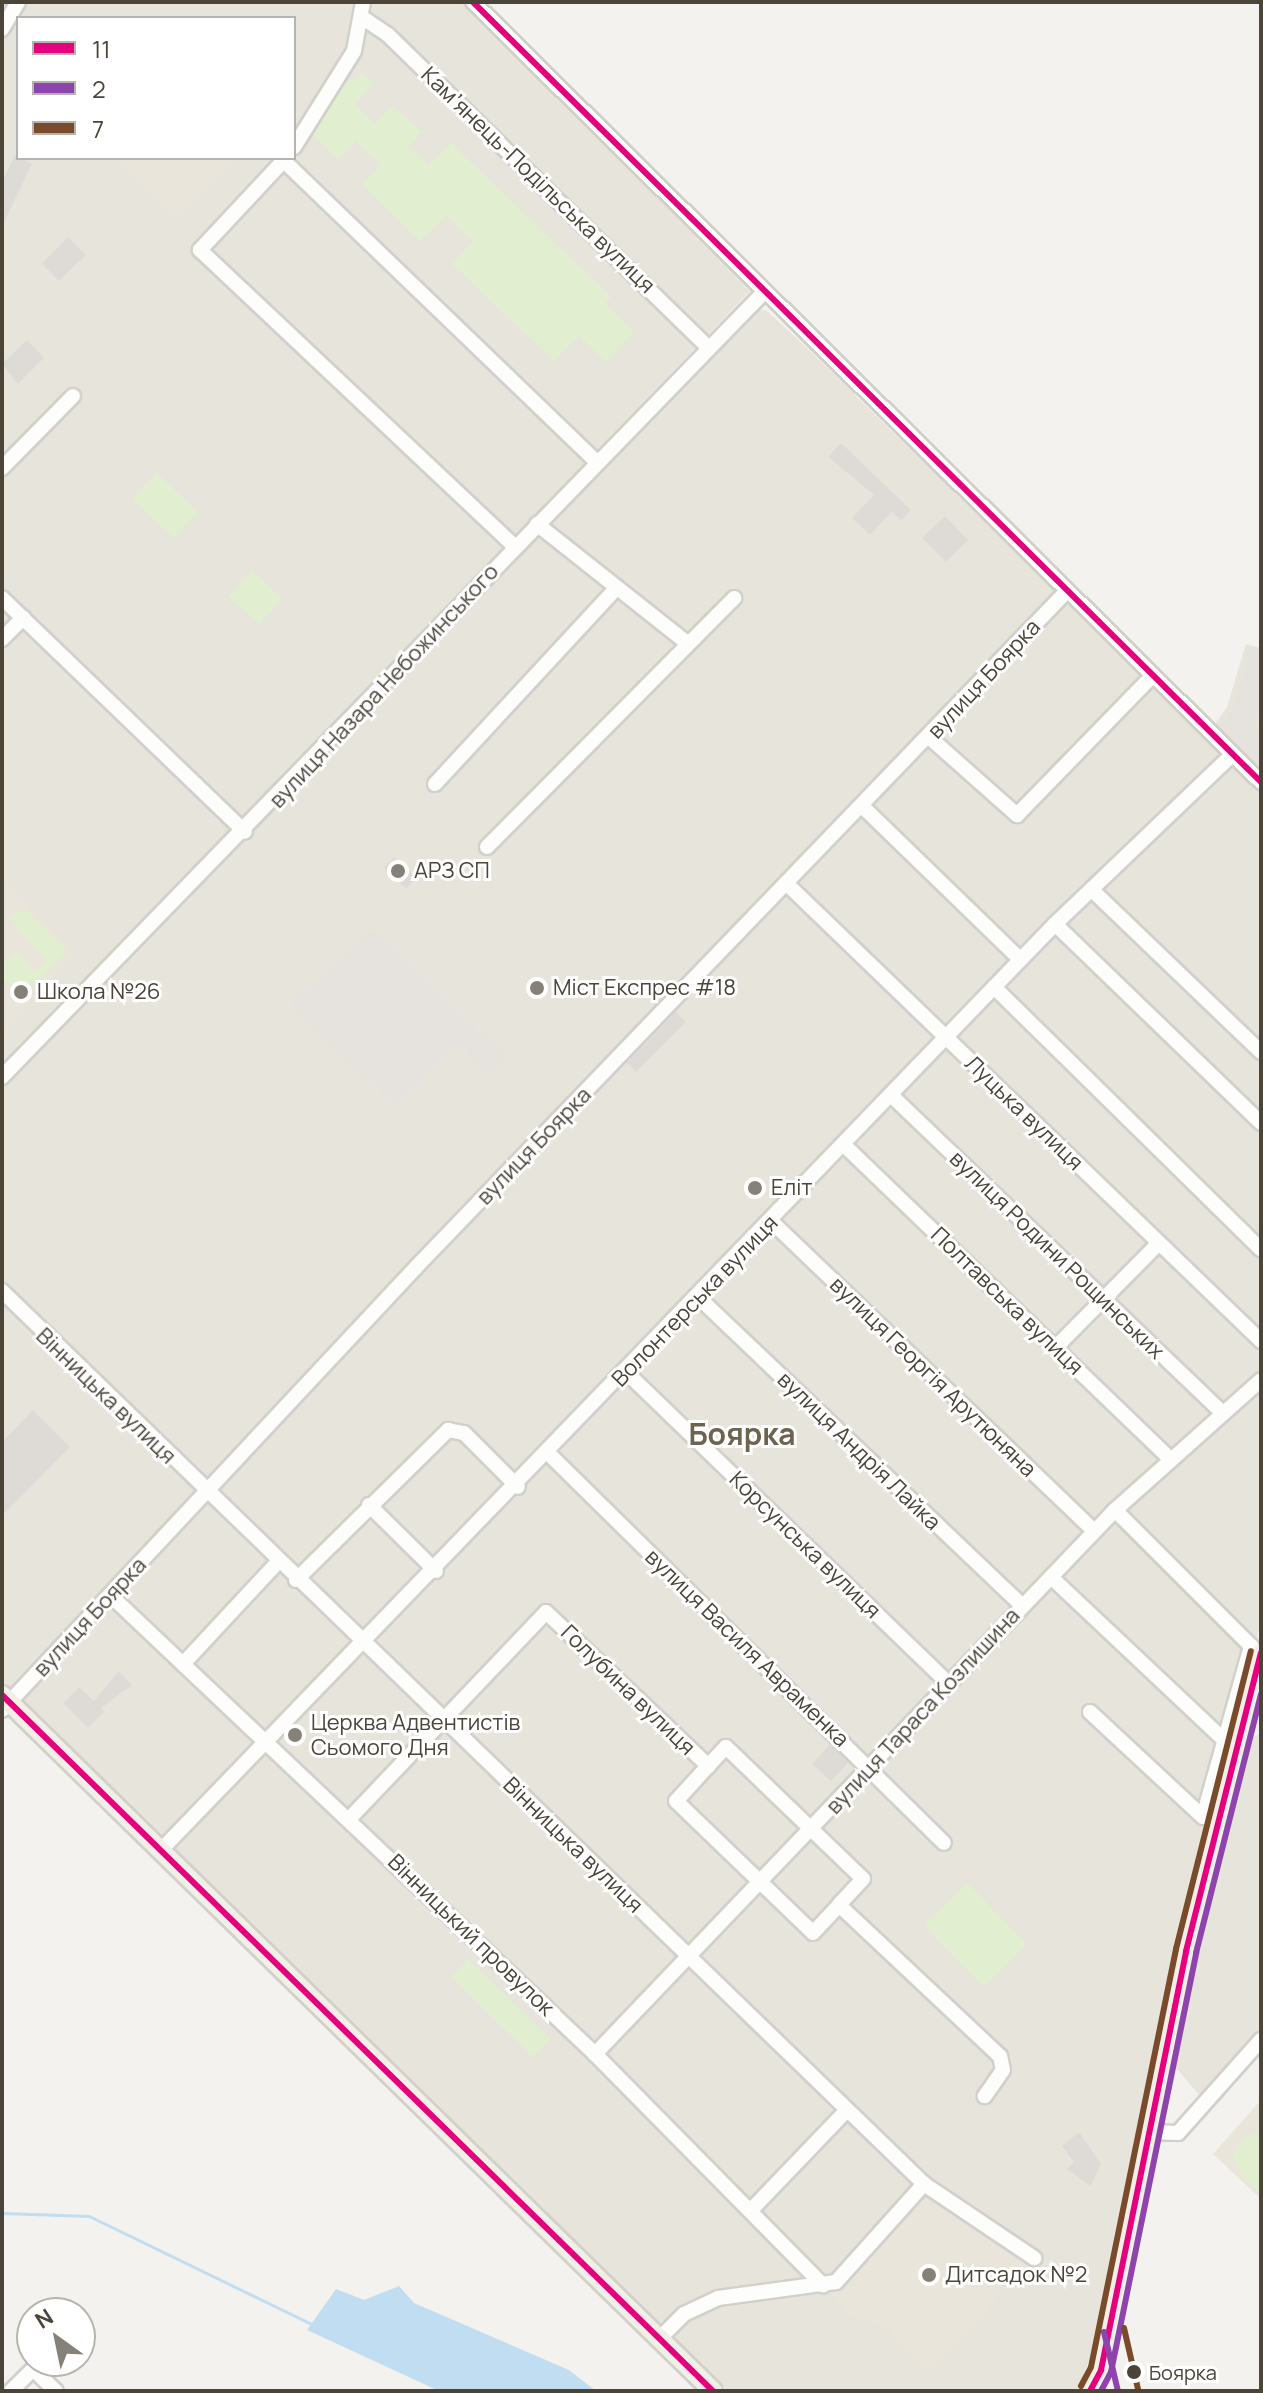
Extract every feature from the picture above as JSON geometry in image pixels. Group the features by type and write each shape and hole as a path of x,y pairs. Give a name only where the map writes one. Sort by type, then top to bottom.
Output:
{"main road":[{"path":"1090,2391 1101,2370 1230,1746 1256,1650"},
{"path":"4,1702 161,1850 713,2391"}],"street":[{"path":"2,29 18,2"},
{"path":"296,144 354,51 363,18 363,2"},
{"path":"473,2 1064,594 1261,782"},
{"name":"Камʼянець-Подільська вулиця","path":"363,18 388,35 709,348"},
{"path":"515,547 200,250 285,160 597,462"},
{"name":"вулиця Назара Небожинського","path":"2,1077 245,832 537,524 763,293"},
{"path":"2,468 73,396"},
{"path":"537,524 614,591 687,643"},
{"path":"435,784 614,591"},
{"name":"вулиця Боярка","path":"4,1702 110,1595 204,1491 1064,594"},
{"path":"2,598 245,832"},
{"path":"487,847 734,598"},
{"path":"2,639 23,618"},
{"path":"929,737 1017,815 1151,677"},
{"name":"Волонтерська вулиця","path":"161,1850 269,1745 363,1644 518,1487 1020,959 1232,755"},
{"path":"862,806 1020,959"},
{"name":"Луцька вулиця","path":"788,885 1261,1341"},
{"path":"1092,890 1261,1052"},
{"path":"1055,924 1261,1123"},
{"path":"994,987 1261,1249"},
{"name":"вулиця Родини Рощинських","path":"892,1096 1222,1413"},
{"name":"Полтавська вулиця","path":"844,1145 1169,1458"},
{"name":"вулиця Георгія Арутюняна","path":"772,1222 1094,1531"},
{"path":"1056,1347 1159,1243"},
{"name":"Вінницька вулиця","path":"2,1291 277,1563 924,2184 1034,2258"},
{"name":"вулиця Андрія Лайка","path":"697,1296 1022,1606"},
{"name":"Корсунська вулиця","path":"626,1372 949,1684"},
{"name":"вулиця Тараса Козлишина","path":"595,2054 1094,1531 1169,1458 1261,1380"},
{"path":"296,1580 369,1505 457,1427 518,1487"},
{"name":"вулиця Василя Авраменка","path":"549,1454 944,1843"},
{"path":"369,1505 436,1571"},
{"path":"1115,1510 1256,1650"},
{"path":"183,1664 277,1563"},
{"path":"1051,1577 1230,1746 1203,1817 1090,1712"},
{"name":"Вінницький провулок","path":"110,1595 350,1818 595,2054 752,2209 823,2285"},
{"name":"Голубина вулиця","path":"350,1818 546,1612 708,1766"},
{"name":"Голубина вулиця","path":"726,1747 863,1879 813,1933 676,1801 708,1766 726,1747"},
{"path":"839,1905 1000,2056 1003,2070 985,2096"},
{"path":"1150,2132 1178,2133 1261,2040"},
{"path":"752,2209 847,2110"},
{"path":"660,2338 684,2314 718,2298 836,2282 924,2184"},
{"path":"11,2391 33,2369 56,2391"}],"shaded area":[{"path":"2,2 464,2 750,291 2,1068"},
{"path":"115,160 236,160 178,221"},
{"path":"754,308 767,311 804,345 1261,793 1261,1621 1172,1973 1100,2333 1077,2391 728,2391 2,1682 2,1084"},
{"path":"1246,644 1261,648 1261,774 1212,728 1227,707"},
{"path":"1251,649 1261,652 1261,701 1252,731 1261,734 1261,769 1219,728 1232,710"},
{"name":"Школа №26","path":"2,878 79,951 2,1033"},
{"path":"373,929 506,1057 486,1075 460,1042 396,1107 290,1005"},
{"path":"1260,1734 1261,2030 1201,2097 1170,2061 1245,1739"},
{"path":"1261,2100 1261,2199 1213,2154"},
{"name":"Дитсадок №2","path":"922,2193 1024,2262 965,2338 926,2370 888,2328 850,2316 830,2292"}],"green space":[{"path":"363,73 373,83 354,104 374,124 393,105 421,132 408,146 429,165 451,143 611,297 605,304 634,332 606,362 579,336 554,361 452,264 473,241 446,215 420,241 362,185 381,165 356,141 338,159 308,130 332,91"},
{"path":"157,473 198,512 174,538 132,499"},
{"path":"252,571 282,598 259,624 228,597"},
{"path":"25,909 68,950 21,998 2,977 2,964 16,950 36,971 47,962 9,917"},
{"path":"967,1883 1027,1944 984,1987 924,1925"},
{"path":"468,1959 551,2039 533,2057 451,1977"},
{"path":"1261,2133 1261,2193 1242,2177 1233,2155 1246,2135"}],"water":[{"path":"399,2286 414,2303 569,2370 596,2391 439,2391 307,2330 336,2289 364,2300"}],"building":[{"path":"15,155 16,160 32,164 2,226 2,181"},
{"path":"68,237 86,255 59,281 42,264"},
{"path":"27,340 44,358 18,384 2,364"},
{"path":"841,443 911,510 901,520 892,512 870,535 852,518 874,495 828,457"},
{"path":"945,516 968,540 946,562 922,538"},
{"name":"АРЗ СП","path":"394,857 417,878 406,889 384,868"},
{"path":"676,1012 686,1022 636,1072 627,1063"},
{"path":"33,1410 70,1447 2,1516 2,1442"},
{"path":"119,1671 132,1685 101,1708 104,1712 88,1728 63,1703 79,1687 94,1701"},
{"path":"830,1744 848,1763 831,1781 812,1764"},
{"path":"1079,2132 1101,2164 1090,2186 1067,2169 1074,2162 1062,2146"}],"waterway":[{"path":"2,2213 89,2216 313,2325"}],"transit line":[{"name":"11","path":"473,2 1261,782"},
{"name":"7","path":"1081,2386 1091,2367 1176,1949 1251,1651"},
{"name":"11","path":"1090,2391 1101,2370 1186,1951 1261,1653"},
{"name":"2","path":"1101,2391 1111,2372 1196,1953 1261,1694"},
{"name":"11","path":"2,1695 713,2391"},
{"name":"7","path":"1124,2328 1138,2389"},
{"name":"2","path":"1104,2332 1118,2391"}],"place":[{"name":"АРЗ СП","path":"398,871"},
{"name":"Міст Експрес #18","path":"537,988"},
{"name":"Школа №26","path":"21,992"},
{"name":"Еліт","path":"755,1188"},
{"name":"Церква Адвентистів Сьомого Дня","path":"295,1735"},
{"name":"Дитсадок №2","path":"929,2275"},
{"name":"Боярка","path":"1134,2372"}],"district":[{"name":"Боярка","path":"742,1434"}]}
